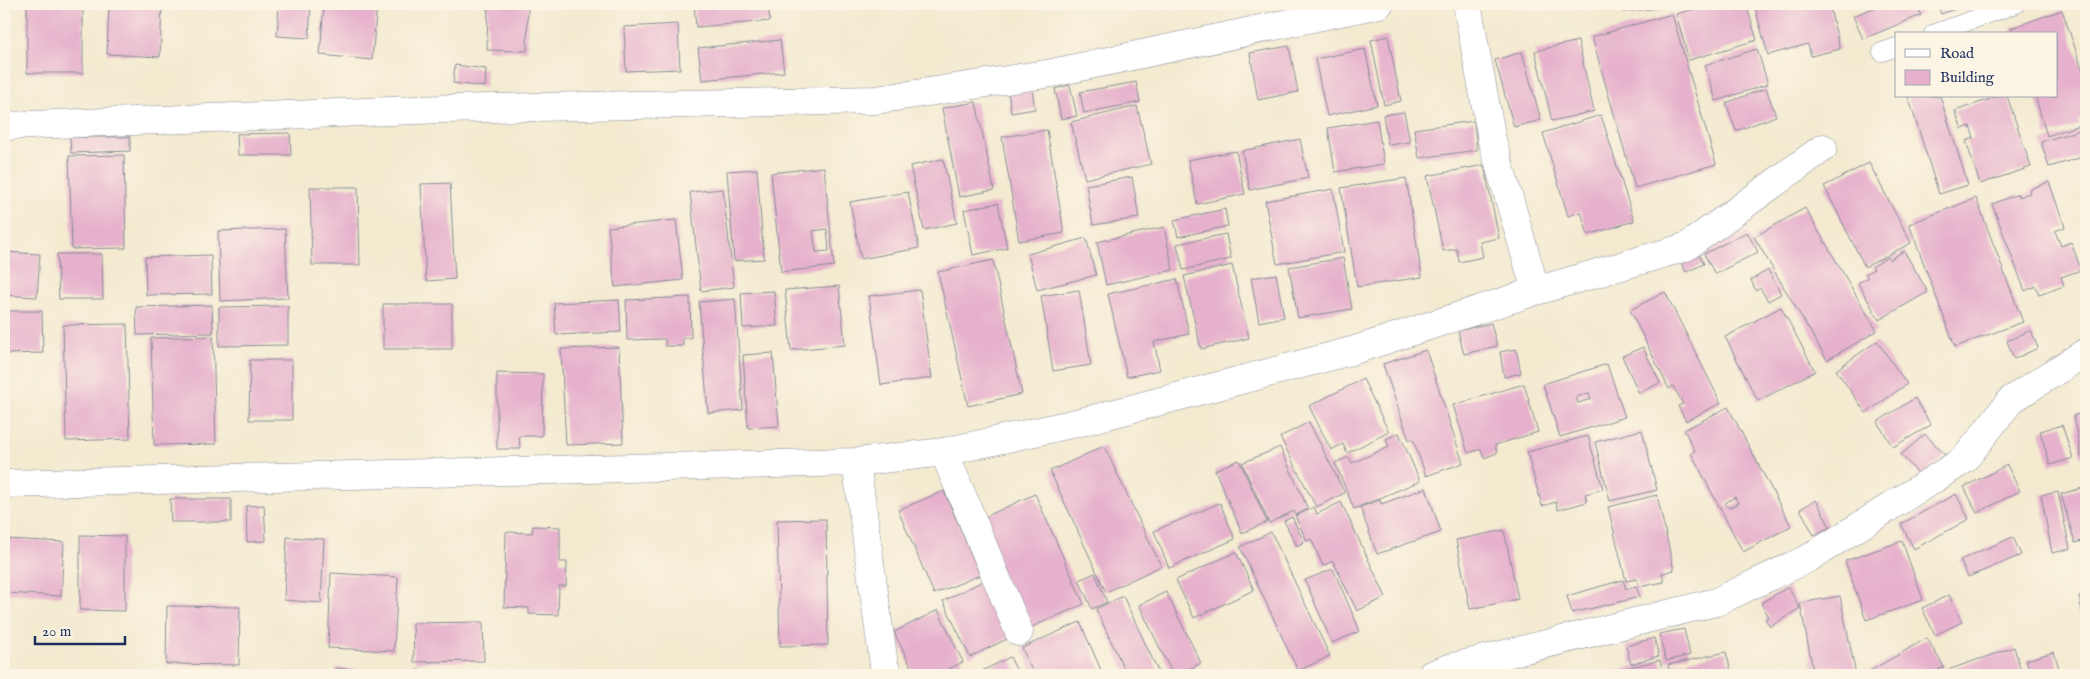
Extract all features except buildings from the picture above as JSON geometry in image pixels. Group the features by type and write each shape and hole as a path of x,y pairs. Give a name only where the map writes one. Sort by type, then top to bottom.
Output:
{"street":[{"path":"4,126 443,109 876,100 1052,73 1379,4"},
{"path":"1466,4 1492,140 1536,291"},
{"path":"4,484 856,462 944,452 1085,421 1346,352 1536,291 1686,247 1823,148"},
{"path":"1431,675 1449,668 1716,602 1809,558 1964,460 2012,400 2086,352"},
{"path":"944,452 1019,632"},
{"path":"856,462 884,665 888,675"}],"lane":[{"path":"1939,32 2016,4"}]}
